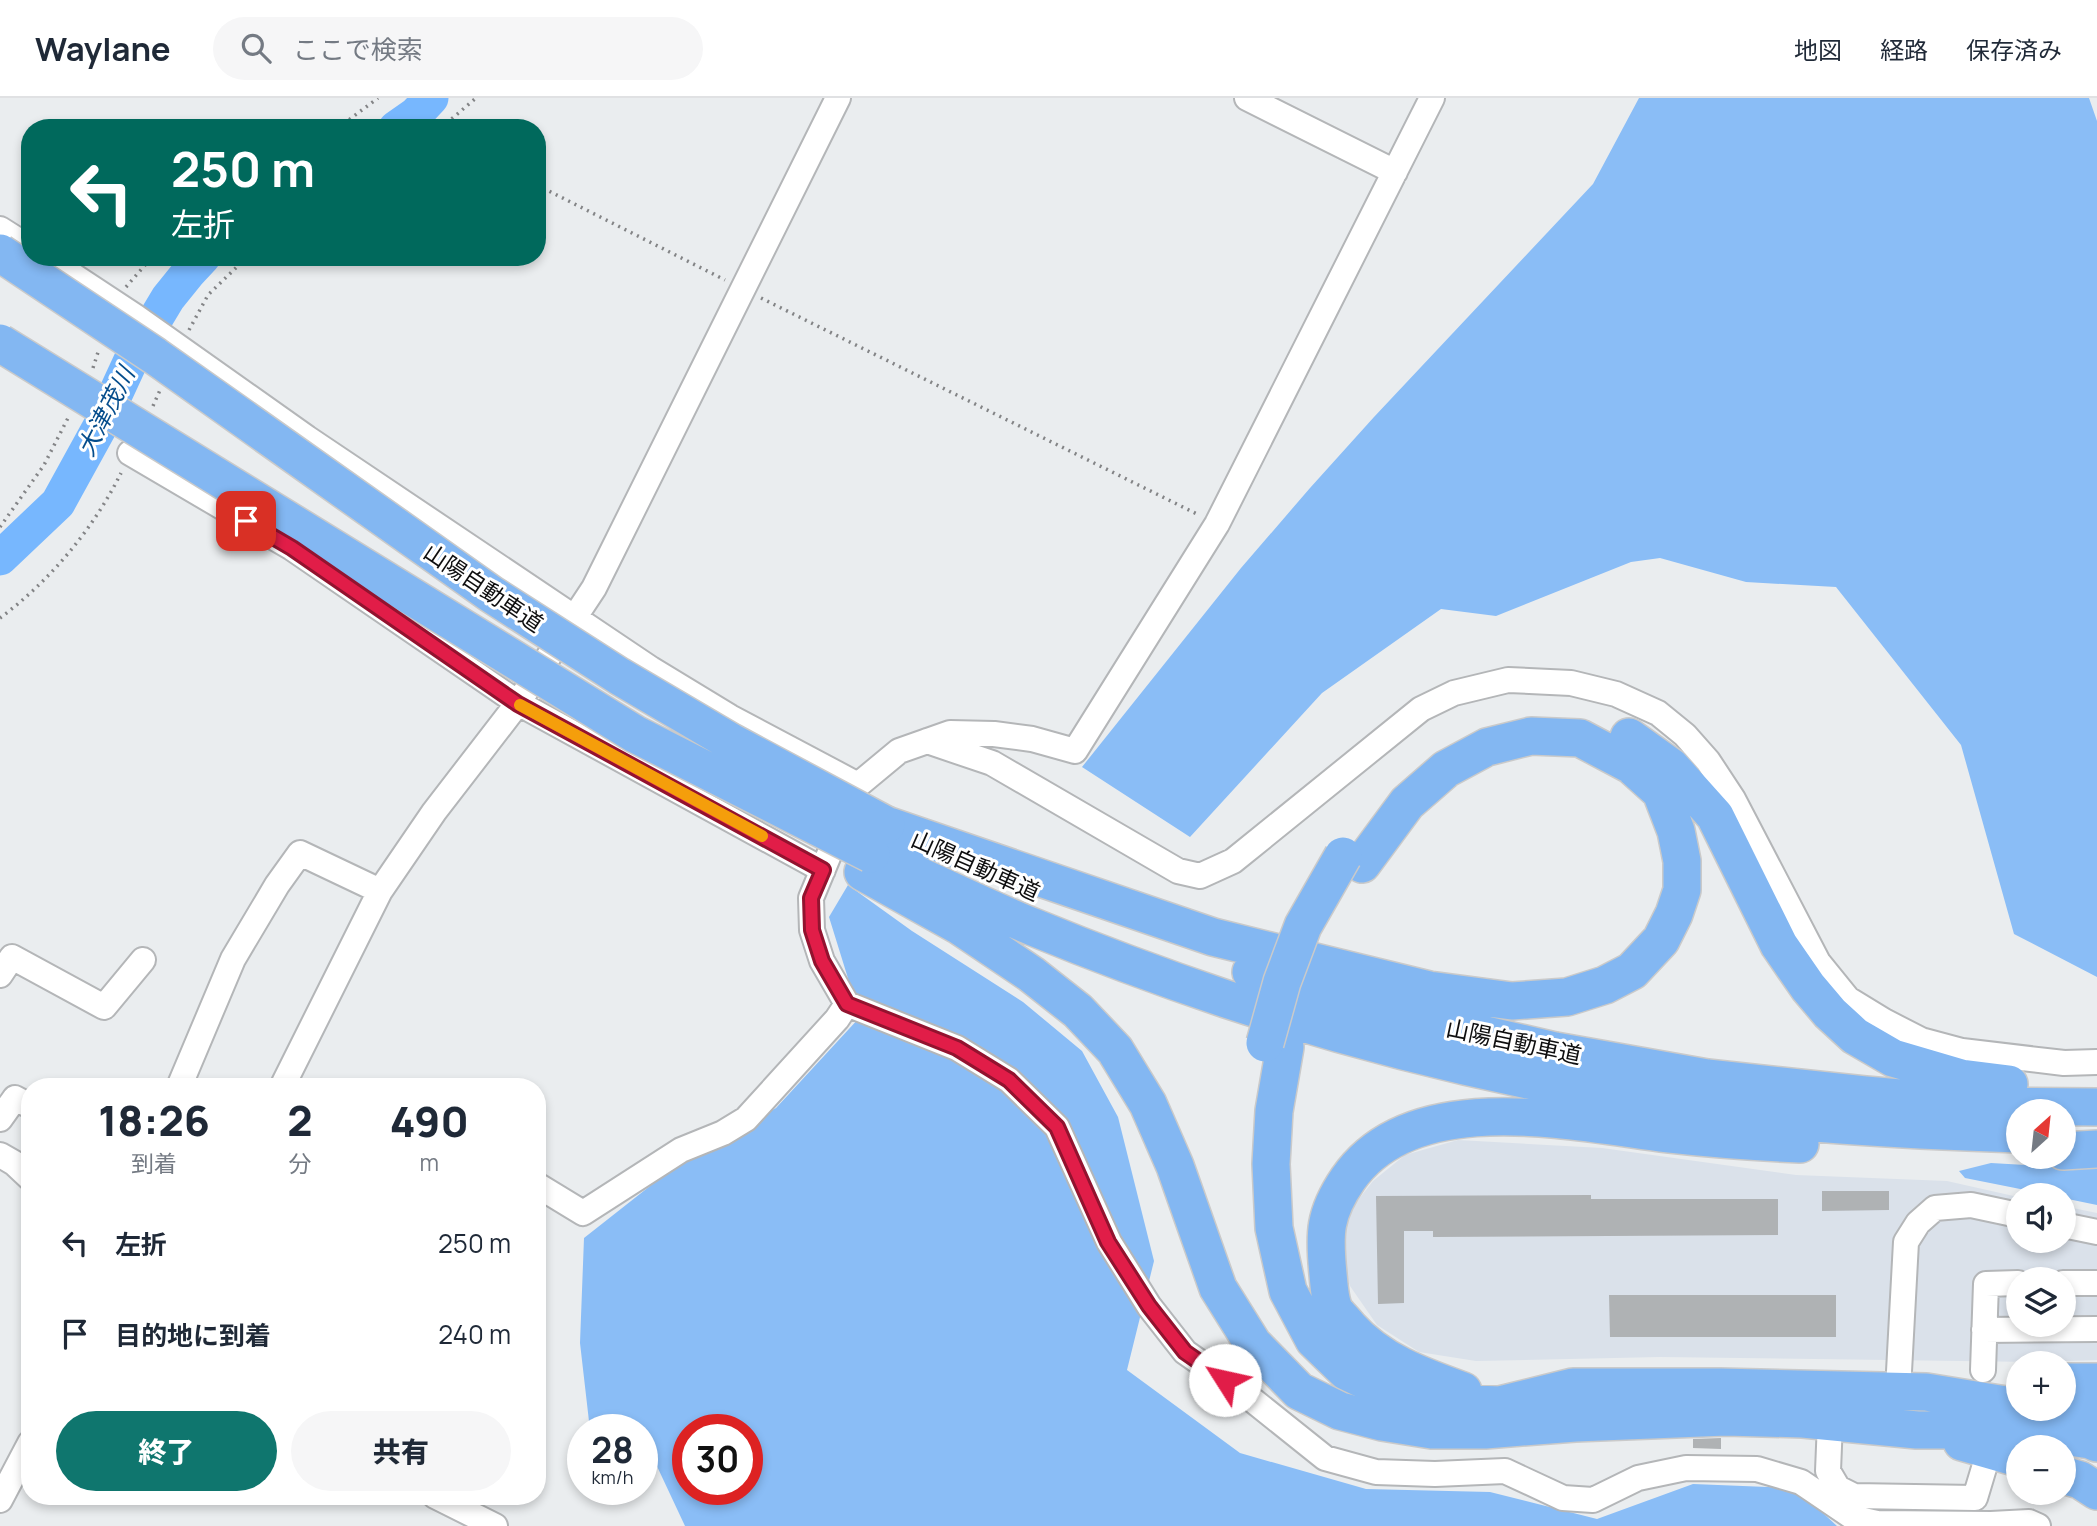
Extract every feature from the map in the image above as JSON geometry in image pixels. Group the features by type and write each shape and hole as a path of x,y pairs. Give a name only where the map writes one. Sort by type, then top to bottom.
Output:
{"highway":[{"name":"山陽自動車道","path":"0,253 155,356 491,594 619,677 731,742 874,850 1032,927 1239,1003 1414,1053 1544,1084 1668,1105 1791,1121 2006,1134"},
{"name":"山陽自動車道","path":"0,343 808,841 874,850 1019,886 1128,930 1250,971 1399,1015 1555,1051 1707,1077 1865,1095 1990,1106 2097,1107"},
{"path":"1382,1422 1313,1370 1286,1336 1258,1270 1249,1196 1252,1118 1275,1045 1352,860 1395,787 1448,744 1504,719 1572,718 1625,735 1671,767 1715,816 1779,945 1808,987 1855,1037 1893,1058 1961,1078 2050,1089 2097,1100"},
{"path":"874,850 1429,990 1512,1001 1567,997 1605,985 1632,971 1661,940 1682,890 1682,861 1676,831 1661,792 1631,765 1580,738 1531,736 1487,747 1446,769 1407,803 1352,860"},
{"path":"874,850 958,925 1031,974 1078,1011 1115,1050 1148,1104 1175,1166 1219,1288 1253,1344 1299,1391 1340,1411 1382,1422 1432,1430 1485,1430 1575,1423 1726,1417 1917,1430 2014,1429 2097,1443"},
{"path":"1275,1045 1271,1164 1274,1228 1288,1291 1314,1340 1346,1371 1399,1397 1500,1405 1573,1387 1912,1391 2006,1382"},
{"path":"1500,1405 1394,1364 1362,1341 1334,1310 1326,1250 1327,1221 1340,1192 1358,1165 1376,1149 1401,1136 1432,1125 1466,1119 1521,1116 1719,1140 2006,1151"},
{"path":"2076,1136 2097,1137"},
{"path":"2076,1150 2097,1149"},
{"path":"2076,1382 2097,1382"},
{"path":"1912,1391 2006,1405"},
{"path":"2076,1407 2097,1408"},
{"path":"1917,1430 2001,1463"},
{"path":"2076,1479 2097,1491"}],"street":[{"path":"286,1078 380,891 434,812 518,704 594,588 838,98"},
{"path":"1247,98 1395,172"},
{"path":"1433,98 1217,524 1075,751 1032,739 994,734 950,733 899,751 858,785 811,898 812,930 822,961 847,1004 957,1048 1009,1080 1057,1127 1108,1242 1149,1306 1185,1352 1245,1394 1325,1458 1376,1472 1435,1474 1505,1471 1563,1498 1593,1500 1638,1478 1686,1468 1757,1469 1801,1482 1854,1518 1877,1523 2029,1522 2038,1526"},
{"path":"0,229 21,242"},
{"path":"59,266 173,342 307,438 651,669 730,718 858,785"},
{"path":"130,453 292,548 518,704 823,870"},
{"path":"927,741 992,763 1178,870 1200,876 1233,861 1421,709 1454,693 1508,680 1571,683 1616,694 1658,713 1685,736 1708,761 1733,799 1818,962 1848,999 1921,1040 1962,1051 2064,1063 2097,1062"},
{"path":"183,1078 233,959 277,885 300,853 380,891"},
{"path":"0,975 12,957 104,1007 143,960"},
{"path":"546,1190 583,1213 681,1150 723,1133 746,1119 837,1019 847,1004"},
{"path":"0,1119 15,1098 21,1101"},
{"path":"0,1155 21,1170"},
{"path":"1912,1391 1906,1242 1918,1223 1935,1208 1971,1205 2006,1212"},
{"path":"2076,1228 2097,1232"},
{"path":"1983,1370 1986,1284 2006,1283"},
{"path":"2076,1283 2097,1283"},
{"path":"1984,1330 2097,1329"},
{"path":"1830,1422 1828,1471 1838,1488 1854,1496 1976,1498 2001,1463"},
{"path":"0,1500 21,1460"},
{"path":"453,1505 495,1526"}],"path":[{"path":"350,119 378,98"},
{"path":"452,119 476,98"},
{"path":"546,190 1217,524"}],"shaded area":[{"path":"1639,98 2089,98 2097,121 2097,977 2014,934 1961,745 1836,587 1746,582 1660,558 1631,562 1496,616 1441,609 1322,693 1190,837 1082,767 1241,568 1310,488 1593,184"},
{"path":"848,885 912,931 1023,1002 1082,1051 1118,1117 1154,1261 1127,1370 1240,1453 1366,1489 1490,1492 1597,1519 1693,1484 1796,1488 1837,1526 685,1526 675,1505 763,1505 763,1414 672,1414 672,1498 658,1468 658,1414 588,1414 580,1343 584,1238 678,1164 776,1108 860,1017 829,917"},
{"path":"1458,1140 1602,1148 1796,1175 1947,1181 2006,1194 2006,1253 2076,1253 2076,1209 2097,1213 2097,1360 2076,1361 2076,1351 2006,1351 2006,1362 1660,1357 1476,1361 1419,1352 1377,1325 1350,1286 1338,1249 1347,1214 1373,1181 1405,1155"},
{"path":"1991,1163 2006,1164 2006,1169 2097,1169 2097,1205 2076,1201 2076,1183 2006,1183 2006,1186 1965,1178 1959,1171"}],"building":[{"path":"1822,1191 1889,1191 1889,1210 1822,1211"},
{"path":"1591,1195 1591,1199 1778,1199 1778,1235 1433,1237 1433,1231 1404,1231 1404,1303 1378,1304 1376,1196"},
{"path":"1609,1295 1836,1295 1836,1337 1610,1337"},
{"path":"1721,1438 1721,1449 1693,1448 1693,1439"}],"waterway":[{"name":"大津茂川","path":"409,119 431,98"},
{"name":"大津茂川","path":"0,558 58,503 102,423 132,358 168,298 195,266"}],"slow traffic":[{"path":"520,705 762,836"}],"route":[{"path":"246,521 292,548 518,704 823,870 811,898 812,930 822,961 847,1004 957,1048 1009,1080 1057,1127 1108,1242 1149,1306 1185,1352 1225,1380"}]}
